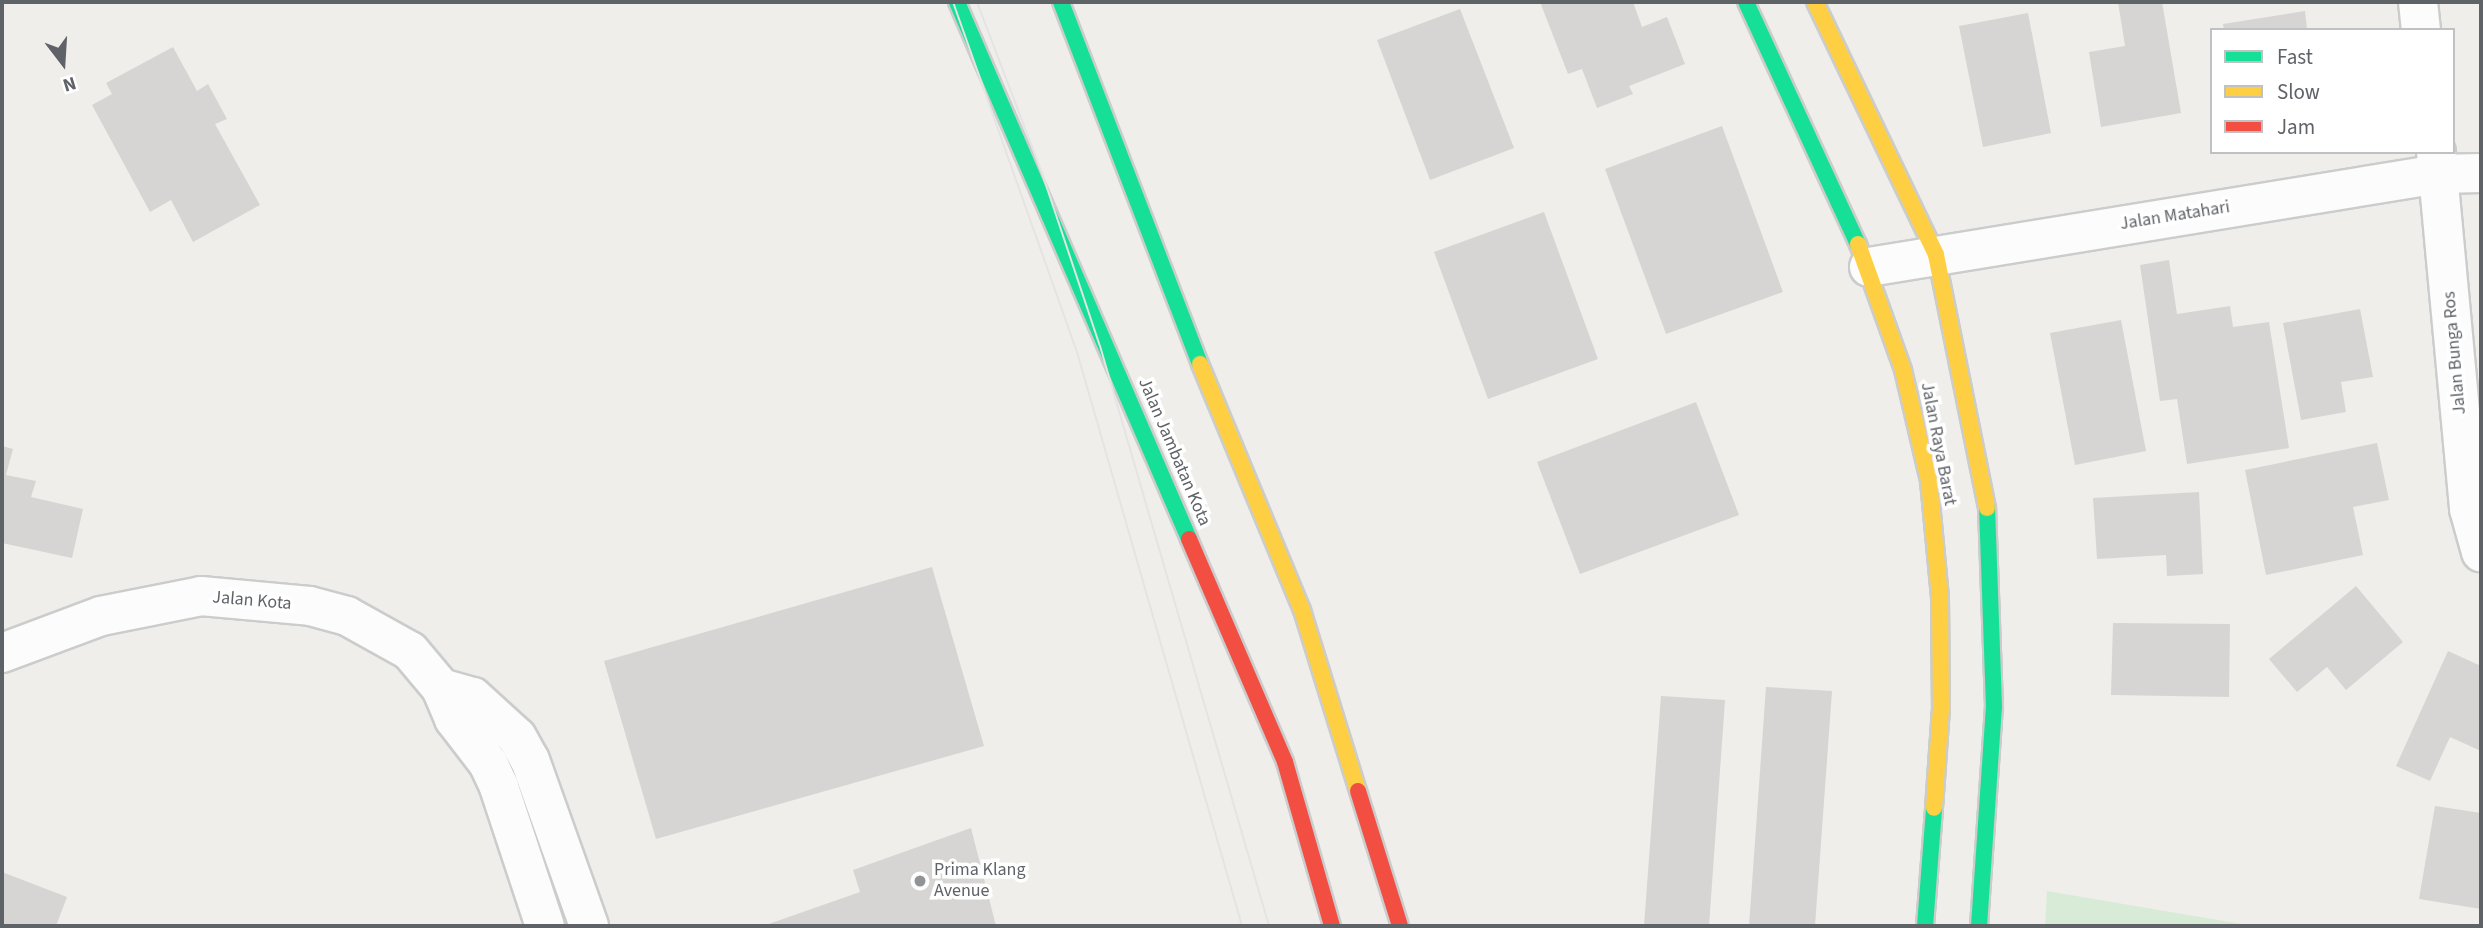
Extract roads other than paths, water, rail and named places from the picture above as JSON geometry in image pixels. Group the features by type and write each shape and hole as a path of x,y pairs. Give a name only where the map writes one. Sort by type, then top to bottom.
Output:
{"main road":[{"name":"Jalan Jambatan Kota","path":"957,2 1285,762 1332,926"},
{"path":"1061,2 1192,345 1301,610 1400,926"},
{"name":"Jalan Raya Barat","path":"1746,2 1870,267 1903,370 1929,481 1940,598 1941,708 1925,926"},
{"name":"Jalan Raya Barat","path":"1815,2 1936,255 1986,491 1994,707 1979,926"}],"street":[{"path":"2418,2 2421,28"},
{"name":"Jalan Matahari","path":"1870,267 2437,163 2481,173"},
{"name":"Jalan Bunga Ros","path":"2437,163 2469,509 2481,552"},
{"name":"Jalan Kota","path":"2,653 101,616 201,596 310,606 347,616 410,651 441,688 454,719 494,775 545,926"},
{"path":"441,688 473,697 517,737 530,760 589,926"}],"tram line":[{"path":"953,2 1077,352 1242,926"},
{"path":"977,2 1043,176 1100,346 1269,926"}],"place":[{"name":"Prima Klang Avenue","path":"920,881"}]}
